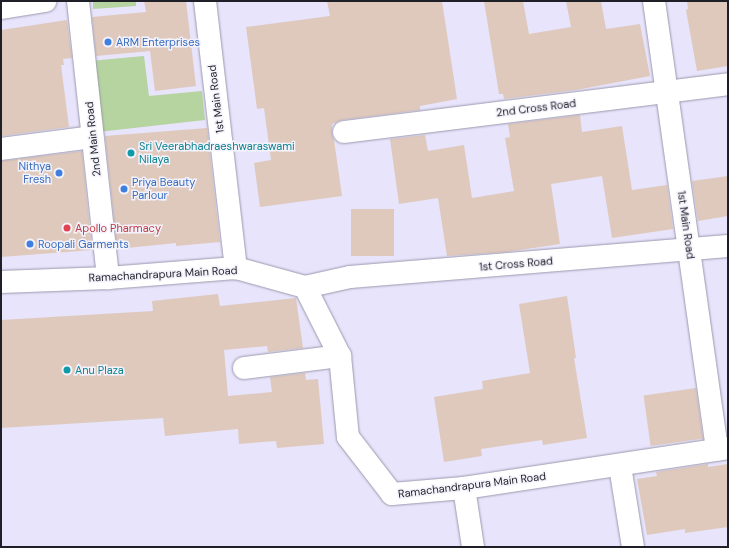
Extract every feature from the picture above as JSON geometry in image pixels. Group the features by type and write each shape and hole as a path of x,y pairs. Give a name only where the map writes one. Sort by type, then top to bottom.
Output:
{"street":[{"path":"1,8 45,1"},
{"name":"2nd Main Road","path":"78,1 108,278"},
{"name":"1st Main Road","path":"205,1 236,268"},
{"name":"1st Main Road","path":"654,1 689,250 723,449"},
{"name":"2nd Cross Road","path":"344,132 728,84"},
{"path":"1,149 92,137"},
{"name":"1st Cross Road","path":"305,287 350,277 728,246"},
{"name":"Ramachandrapura Main Road","path":"1,282 108,278 236,268 305,287 340,356 348,437 392,494 464,488 620,466 723,449"},
{"path":"244,368 340,356"},
{"path":"620,466 633,547"},
{"path":"464,488 473,547"}],"green space":[{"path":"93,1 136,1 136,6 93,9"},
{"path":"144,56 149,96 202,91 205,120 98,132 90,61"}],"building":[{"path":"144,1 186,1 196,86 155,91 150,51 96,56 92,17 146,12"},
{"path":"327,1 442,1 457,99 420,106 420,110 342,120 332,124 332,134 342,196 260,207 254,163 271,160 264,108 257,109 246,27 330,16"},
{"path":"484,1 523,1 529,34 571,27 566,1 601,1 606,29 640,24 650,76 576,90 504,99 503,94 499,94"},
{"path":"687,1 728,1 728,66 697,71 686,10 688,9"},
{"path":"67,20 72,58 63,59 64,65 61,65 69,127 1,136 1,30"},
{"path":"580,115 582,132 622,126 632,190 667,185 673,229 612,238 602,176 551,184 560,244 507,252 447,256 438,198 399,204 390,139 425,135 428,151 464,145 472,198 514,191 505,138 510,137 508,124"},
{"path":"207,128 220,242 176,246 176,243 117,249 105,136"},
{"path":"82,151 92,250 1,257 1,161"},
{"path":"728,176 728,216 698,221 692,181"},
{"path":"351,209 394,209 394,256 351,256"},
{"path":"218,294 220,306 296,298 303,348 268,352 267,346 224,350 228,396 272,392 270,377 305,373 306,380 318,379 324,444 277,448 276,441 239,444 238,429 165,436 163,418 1,428 1,320 153,311 152,301"},
{"path":"567,296 576,358 574,358 587,438 543,445 542,440 481,449 482,456 444,462 434,397 483,389 482,381 530,373 519,304"},
{"path":"696,388 703,439 651,446 644,395"},
{"path":"708,464 708,467 728,464 728,527 685,533 685,529 647,535 637,479 657,476 656,472"}],"place":[{"name":"ARM Enterprises","path":"108,42"},
{"name":"Sri Veerabhadraeshwaraswami Nilaya","path":"131,153"},
{"name":"Nithya Fresh","path":"59,173"},
{"name":"Priya Beauty Parlour","path":"124,189"},
{"name":"Apollo Pharmacy","path":"67,228"},
{"name":"Roopali Garments","path":"30,244"},
{"name":"Anu Plaza","path":"67,370"}]}
